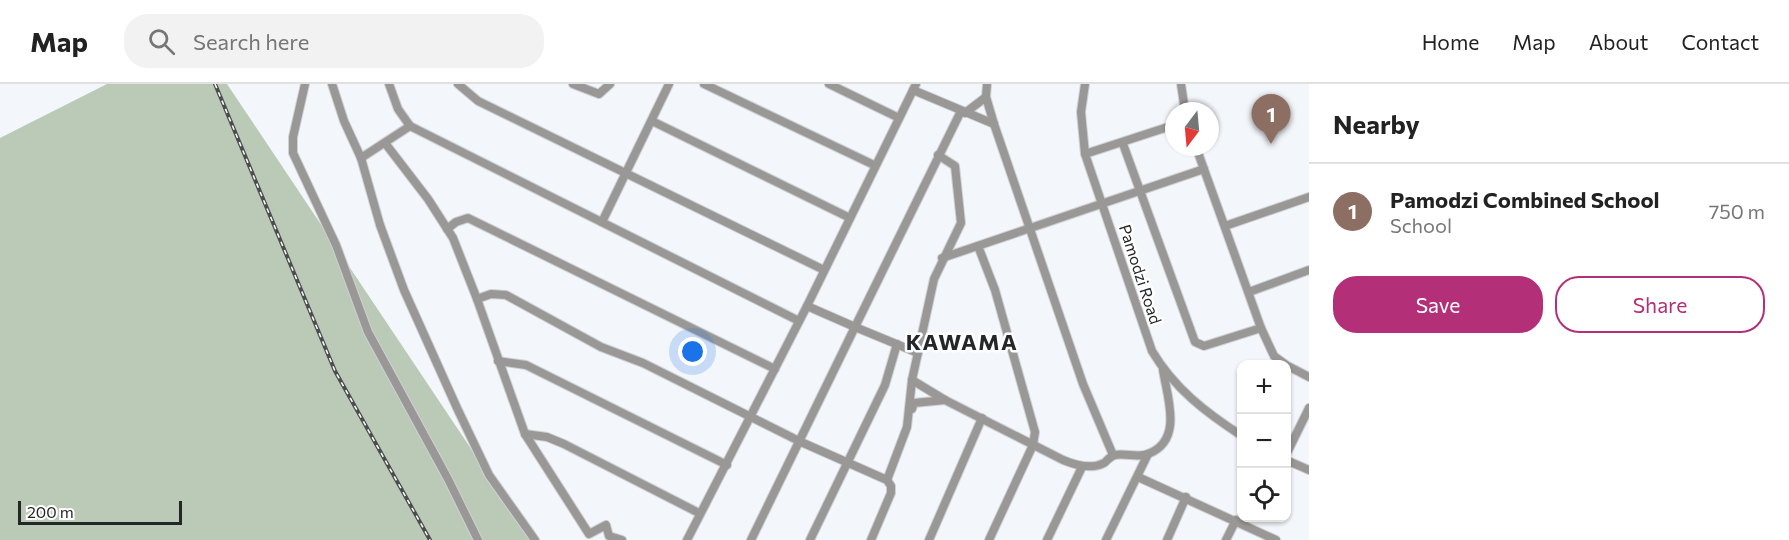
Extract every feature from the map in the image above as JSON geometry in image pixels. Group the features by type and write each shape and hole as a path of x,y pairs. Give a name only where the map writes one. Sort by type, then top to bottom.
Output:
{"street":[{"path":"305,84 293,137 293,153 336,245 366,326 478,540"},
{"path":"332,84 344,121 361,158 380,225 404,290 489,475 534,540"},
{"path":"389,84 398,109 410,126 799,321"},
{"path":"458,84 478,101 824,270"},
{"path":"573,84 599,94 610,84"},
{"path":"602,222 669,84"},
{"path":"704,84 874,165"},
{"path":"829,84 897,117"},
{"path":"987,84 986,97 994,124 1083,384 1113,455"},
{"name":"Pamodzi Road","path":"1085,84 1081,112 1085,154 1152,351 1163,369 1203,410 1237,433"},
{"path":"1181,84 1184,102"},
{"path":"687,540 699,513 752,416 897,117 914,87 963,112 994,124"},
{"path":"751,540 801,442 938,155 963,112 986,97"},
{"path":"652,121 850,218"},
{"path":"361,158 410,126"},
{"path":"1085,154 1123,144 1165,128"},
{"path":"385,143 447,230 477,299 525,434 584,529 591,535 606,525 609,536 622,540"},
{"path":"1123,144 1194,342 1204,346 1261,328"},
{"path":"908,427 912,380 934,279 942,258 961,223 960,191 955,166 938,155"},
{"path":"1199,156 1261,328 1274,356 1279,360"},
{"path":"942,258 1204,169"},
{"path":"1225,226 1309,197"},
{"path":"447,230 456,222 468,218 775,369"},
{"path":"950,242 957,252"},
{"path":"978,246 994,290 1032,422 1033,445 989,540"},
{"path":"1248,292 1309,270"},
{"path":"477,299 491,294 506,295 601,347 643,363 801,442 887,480 891,486 891,493 874,538"},
{"path":"807,306 918,353"},
{"path":"810,540 849,464 885,385 897,344"},
{"path":"498,361 526,364 727,465"},
{"path":"1291,368 1309,377"},
{"path":"1106,540 1148,454 1166,440 1171,430 1171,416 1163,369"},
{"path":"912,380 945,400 1063,460 1082,467 1102,464 1113,455 1148,454"},
{"path":"887,480 908,427 914,402 945,400"},
{"path":"1291,446 1309,408"},
{"path":"929,540 982,418"},
{"path":"525,434 548,437 564,444 699,513"},
{"path":"1291,462 1309,470"},
{"path":"1047,540 1082,467"},
{"path":"1138,477 1276,540"},
{"path":"1167,540 1186,497"},
{"path":"1227,540 1236,520"}],"green space":[{"path":"107,84 227,84 532,540 0,540 0,138"}],"railway":[{"path":"215,84 335,371 430,540"}],"place":[{"name":"Pamodzi Combined School","path":"1271,144"}],"district":[{"name":"KAWAMA","path":"962,341"}]}
